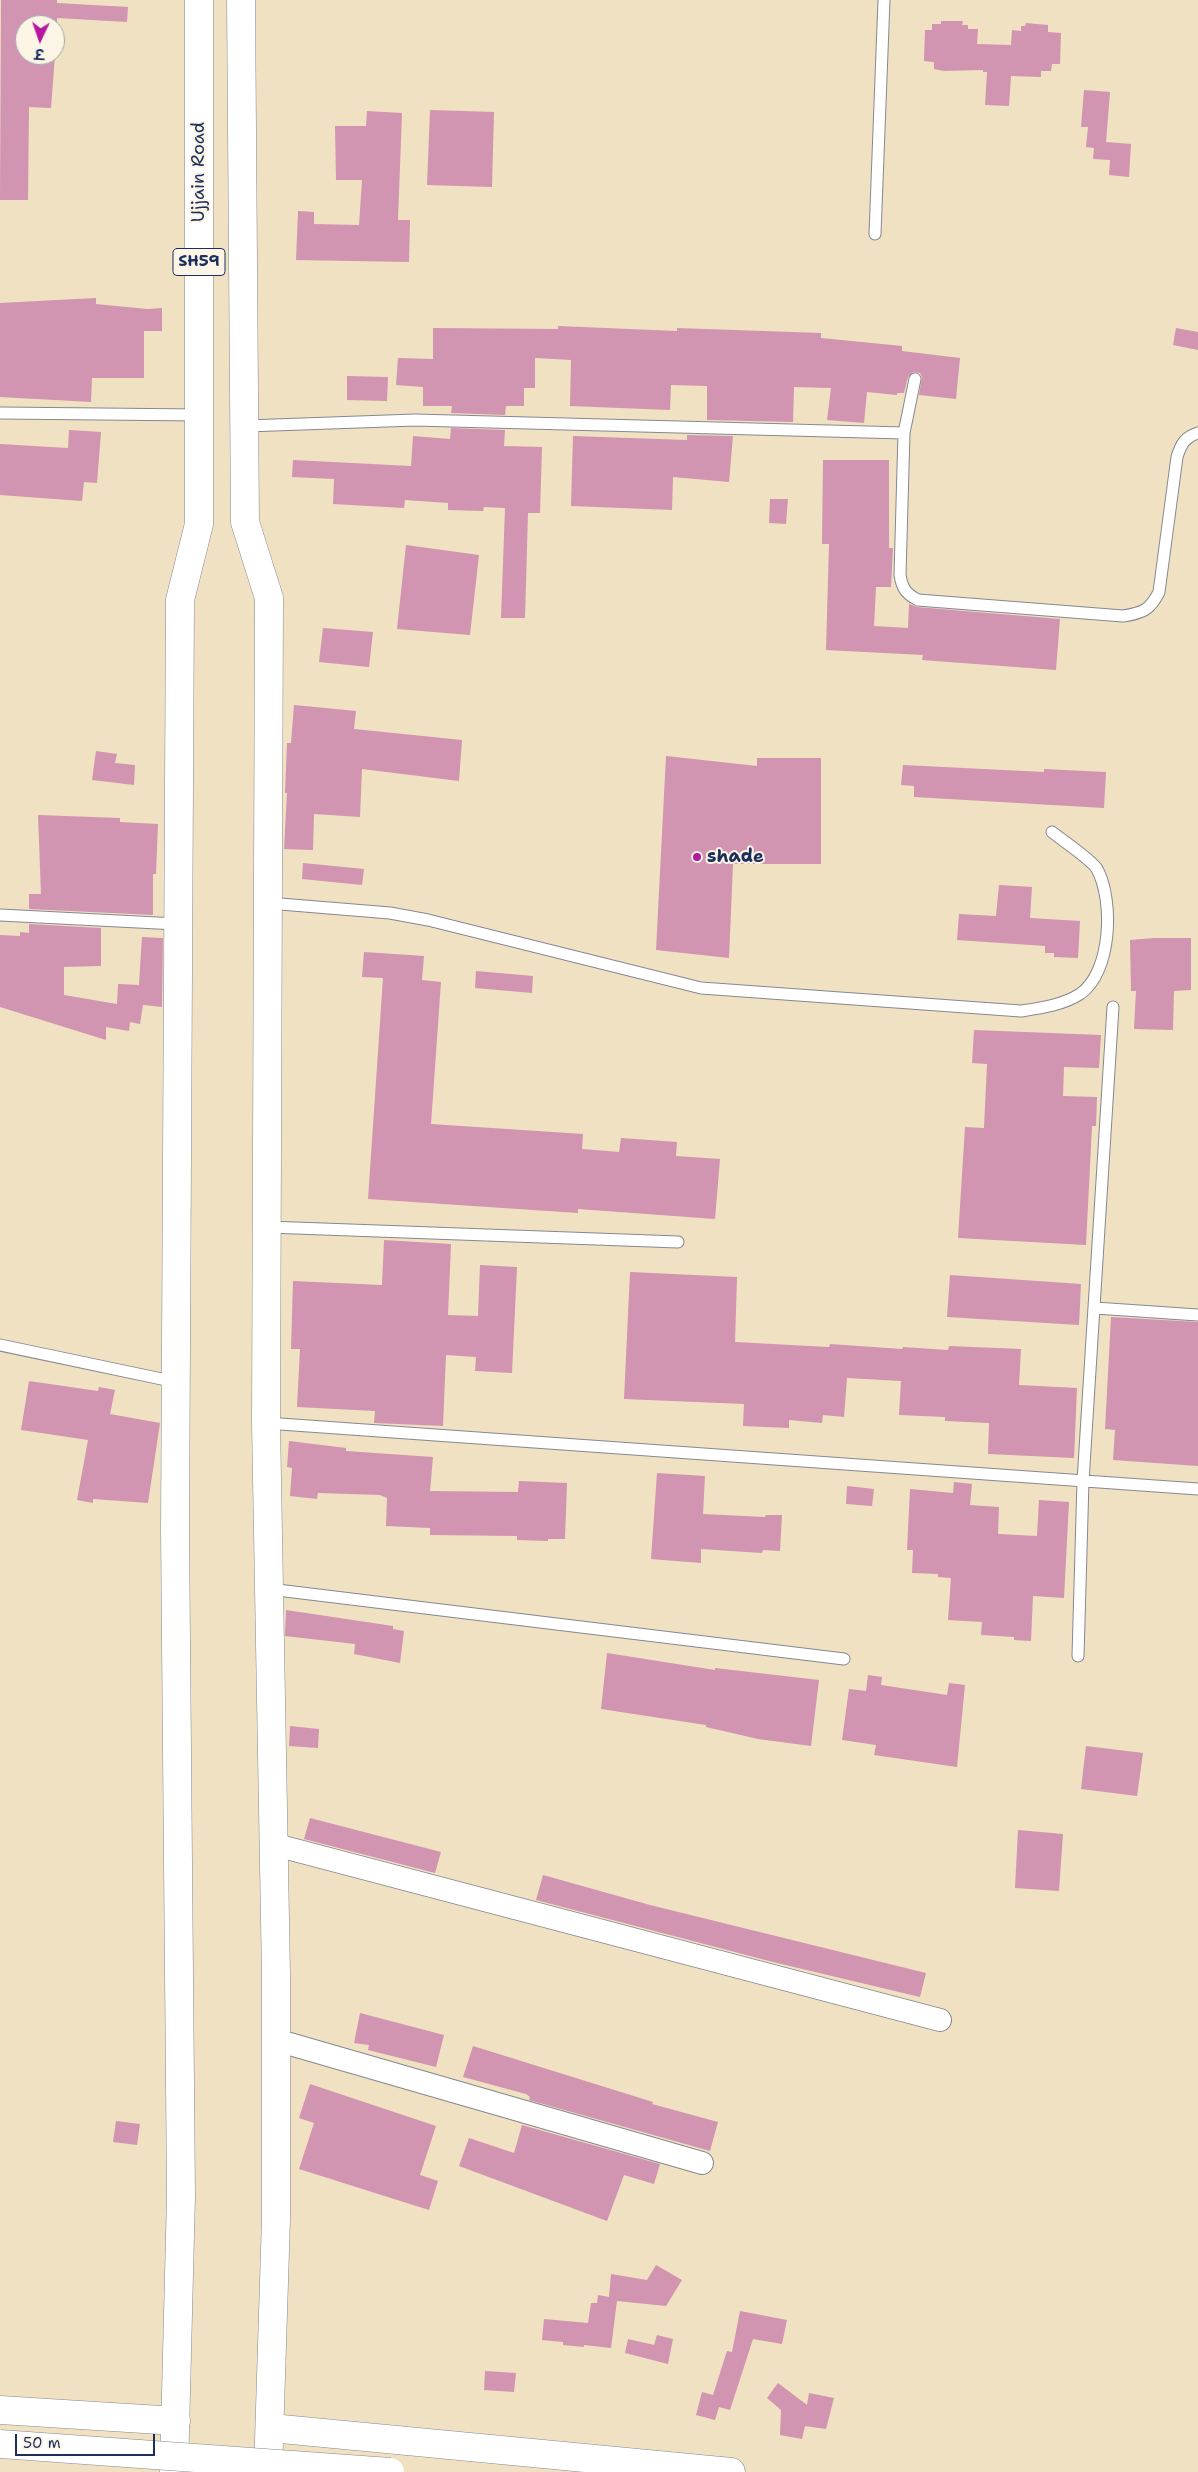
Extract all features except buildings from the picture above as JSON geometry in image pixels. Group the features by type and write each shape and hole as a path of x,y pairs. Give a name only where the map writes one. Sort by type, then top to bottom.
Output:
{"main road":[{"name":"Ujjain Road","path":"174,2472 181,2196 174,1530 176,1382 176,924 180,600 199,524 199,0"},
{"name":"SH59","path":"241,0 246,522 269,598 268,904"},
{"path":"268,904 266,1423 276,2040 276,2219 271,2428 268,2472"},
{"path":"0,2410 176,2421"},
{"path":"271,2428 731,2472"},
{"path":"0,2444 390,2472"}],"street":[{"path":"272,1844 940,2020"},
{"path":"276,2040 702,2163"}],"lane":[{"path":"875,234 884,0"},
{"path":"915,380 904,433 900,575 902,586 908,594 918,600 1123,616 1142,613 1152,606 1159,592 1180,445 1190,436 1198,433"},
{"path":"0,413 199,415"},
{"path":"246,426 415,420 904,433"},
{"path":"268,904 390,913 418,918 701,988 1021,1011 1056,1004 1081,993 1097,973 1106,949 1108,923 1105,893 1096,867 1052,832"},
{"path":"0,915 176,924"},
{"path":"1078,1656 1083,1482 1113,1007"},
{"path":"268,1227 678,1242"},
{"path":"1095,1308 1198,1315"},
{"path":"0,1345 176,1382"},
{"path":"266,1423 1198,1489"},
{"path":"269,1589 844,1658"}],"place":[{"name":"shade","path":"697,857"}]}
